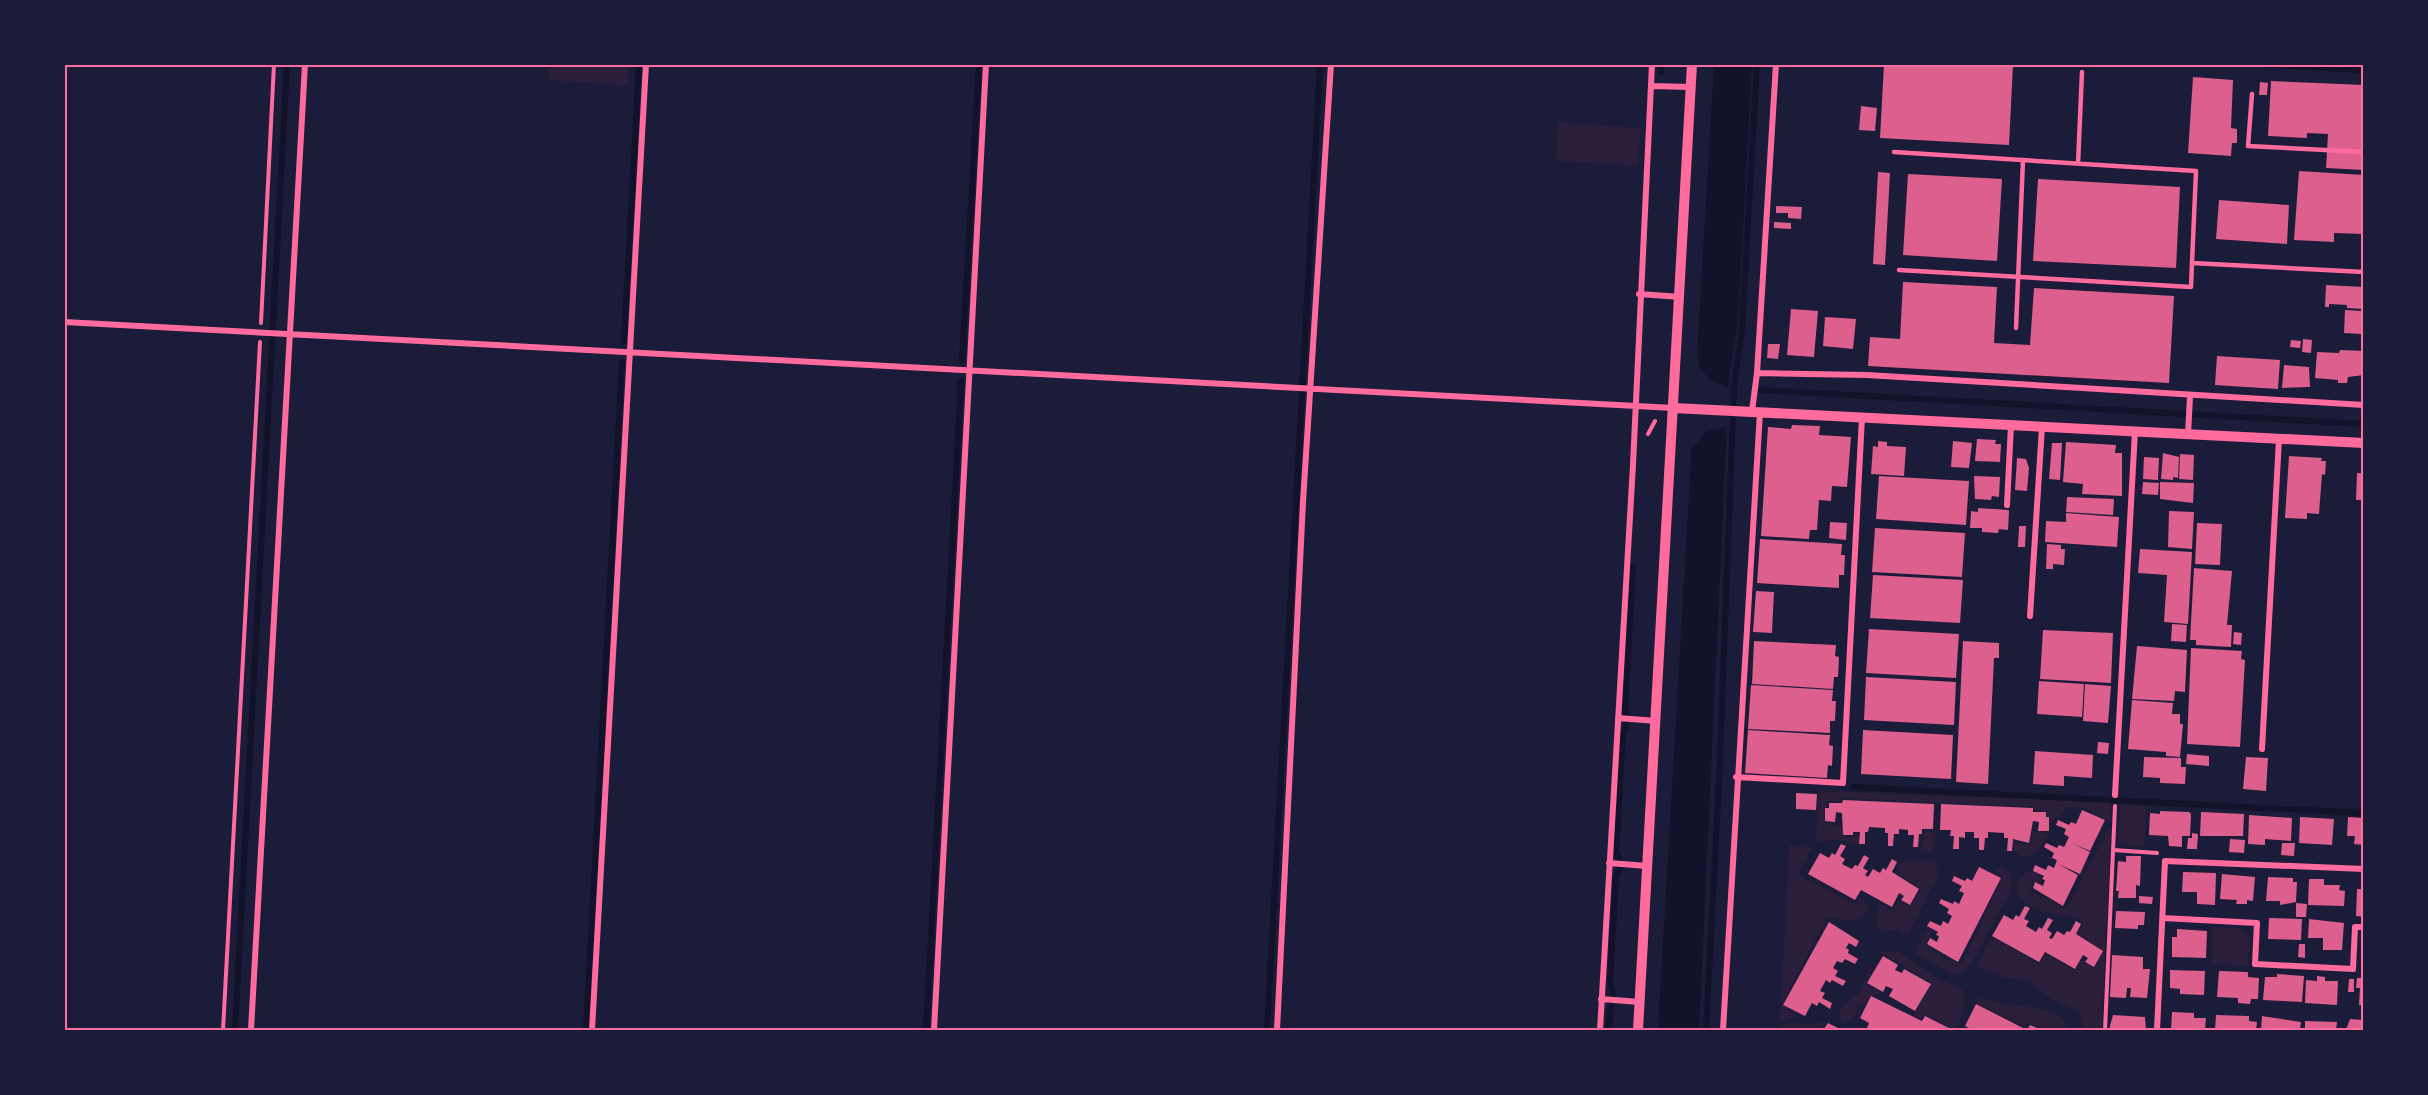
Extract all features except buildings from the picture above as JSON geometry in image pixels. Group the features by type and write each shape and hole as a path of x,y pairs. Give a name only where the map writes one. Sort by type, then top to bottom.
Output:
{"street":[{"path":"251,1030 304,64"},
{"path":"592,1030 646,64"},
{"path":"934,1030 986,64"},
{"path":"1277,1030 1304,390 1331,64"},
{"path":"1600,1030 1605,999 1612,863 1625,719 1635,406 1652,64"},
{"path":"1638,1030 1681,297 1692,64"},
{"path":"1723,1030 1757,373 1776,64"},
{"path":"1651,86 1691,87"},
{"path":"1640,294 1681,297"},
{"path":"64,322 1304,390 2364,443"},
{"path":"1757,373 1867,375 2364,405"},
{"path":"2188,435 2190,396"},
{"path":"1736,777 1843,783 1862,417"},
{"path":"2007,505 2011,425"},
{"path":"2030,616 2042,427"},
{"path":"2115,795 2135,431"},
{"path":"2262,749 2279,439"},
{"path":"1625,719 1657,721"},
{"path":"2157,1030 2165,861 2364,870"},
{"path":"1612,863 1648,866"},
{"path":"2163,918 2257,923 2255,964 2353,969 2355,927 2364,927"},
{"path":"1605,999 1640,1002"}],"lane":[{"path":"2078,164 2082,72"},
{"path":"2252,94 2248,146 2364,152"},
{"path":"1894,152 2196,171 2191,287 1899,270"},
{"path":"2016,328 2023,160"},
{"path":"2192,263 2364,272"}],"path":[{"path":"223,1030 263,333 274,64"},
{"path":"2104,1030 2115,804"},
{"path":"2113,850 2158,853 2165,861"}],"shaded area":[{"path":"549,65 629,65 628,86 549,80"},
{"path":"1714,65 1752,65 1738,321 1729,378 1699,1030 1658,1030"},
{"path":"1558,122 1641,128 1638,166 1556,161"},
{"path":"1818,791 2111,802 2110,822 2093,812 2078,807 2064,810 2050,824 2046,811 2034,810 2034,807 1841,798 1840,801 1827,801 1824,822 1841,827 1843,836 1858,837 1858,845 1837,839 1816,843"},
{"path":"2120,805 2146,806 2145,846 2118,845"},
{"path":"2111,825 2102,1030 2083,1030 2079,1011 2054,1000 2028,981 2001,977 1976,966 1992,937 2039,964 2045,953 2075,971 2081,961 2094,968 2103,951 2077,934 2082,927 2080,919 2035,908 2027,904 2016,890 2021,876 2030,871 2042,876 2041,883 2033,881 2030,891 2066,909"},
{"path":"1925,831 1936,833 1933,852 1921,851"},
{"path":"2035,832 2049,833 2038,853 2024,857 2014,851 2014,842 2031,845 2031,835"},
{"path":"1789,845 1812,848 1798,875 1855,904 1860,898 1870,907 1862,918 1857,920 1827,918 1782,1004 1796,1017 1780,1022"},
{"path":"1913,859 1934,861 1939,873 1908,936 1897,929 1887,932 1877,928 1878,903 1892,910 1898,900 1911,907 1921,889 1896,872 1900,863"},
{"path":"1998,868 2004,868 2011,875 2011,891 1970,965 1963,973 1952,974 1915,953 1927,928 1932,931 1925,946 1946,959 1962,964 2002,877 1996,872"},
{"path":"2212,927 2238,928 2246,932 2249,939 2248,966 2211,964"},
{"path":"1884,951 1899,952 1936,977 1963,990 1966,1000 1957,1030 1924,1014 1921,1019 1914,1015 1932,983 1881,953"},
{"path":"1870,966 1874,968 1865,984 1882,993 1871,995 1863,1005 1858,1005 1853,1020 1842,1023 1838,1012 1854,995 1858,996"},
{"path":"1979,997 2048,1011 2065,1021 2067,1030 2044,1030 2028,1022 2025,1027 1976,1003"},
{"path":"1793,1022 1807,1024 1826,1022 1822,1030 1780,1030 1780,1026"}],"pier":[{"path":"1695,356 1698,356 1699,367 1711,381 1731,388 1729,426 1705,432 1687,456"}],"waterway":[{"path":"235,1030 287,64"},
{"path":"624,341 639,64"},
{"path":"962,361 979,64"},
{"path":"1267,1030 1320,64"},
{"path":"1661,72 1662,64"},
{"path":"1706,1030 1719,781 1734,387 1742,329 1757,64"},
{"path":"2257,64 2364,70"},
{"path":"586,1030 622,362"},
{"path":"926,1030 961,381"},
{"path":"1762,390 2364,424"},
{"path":"1608,1030 1613,993 1610,982 1616,876 1620,864 1616,852 1623,733 1627,726 1625,705 1633,567"},
{"path":"1853,787 2364,813"}]}
